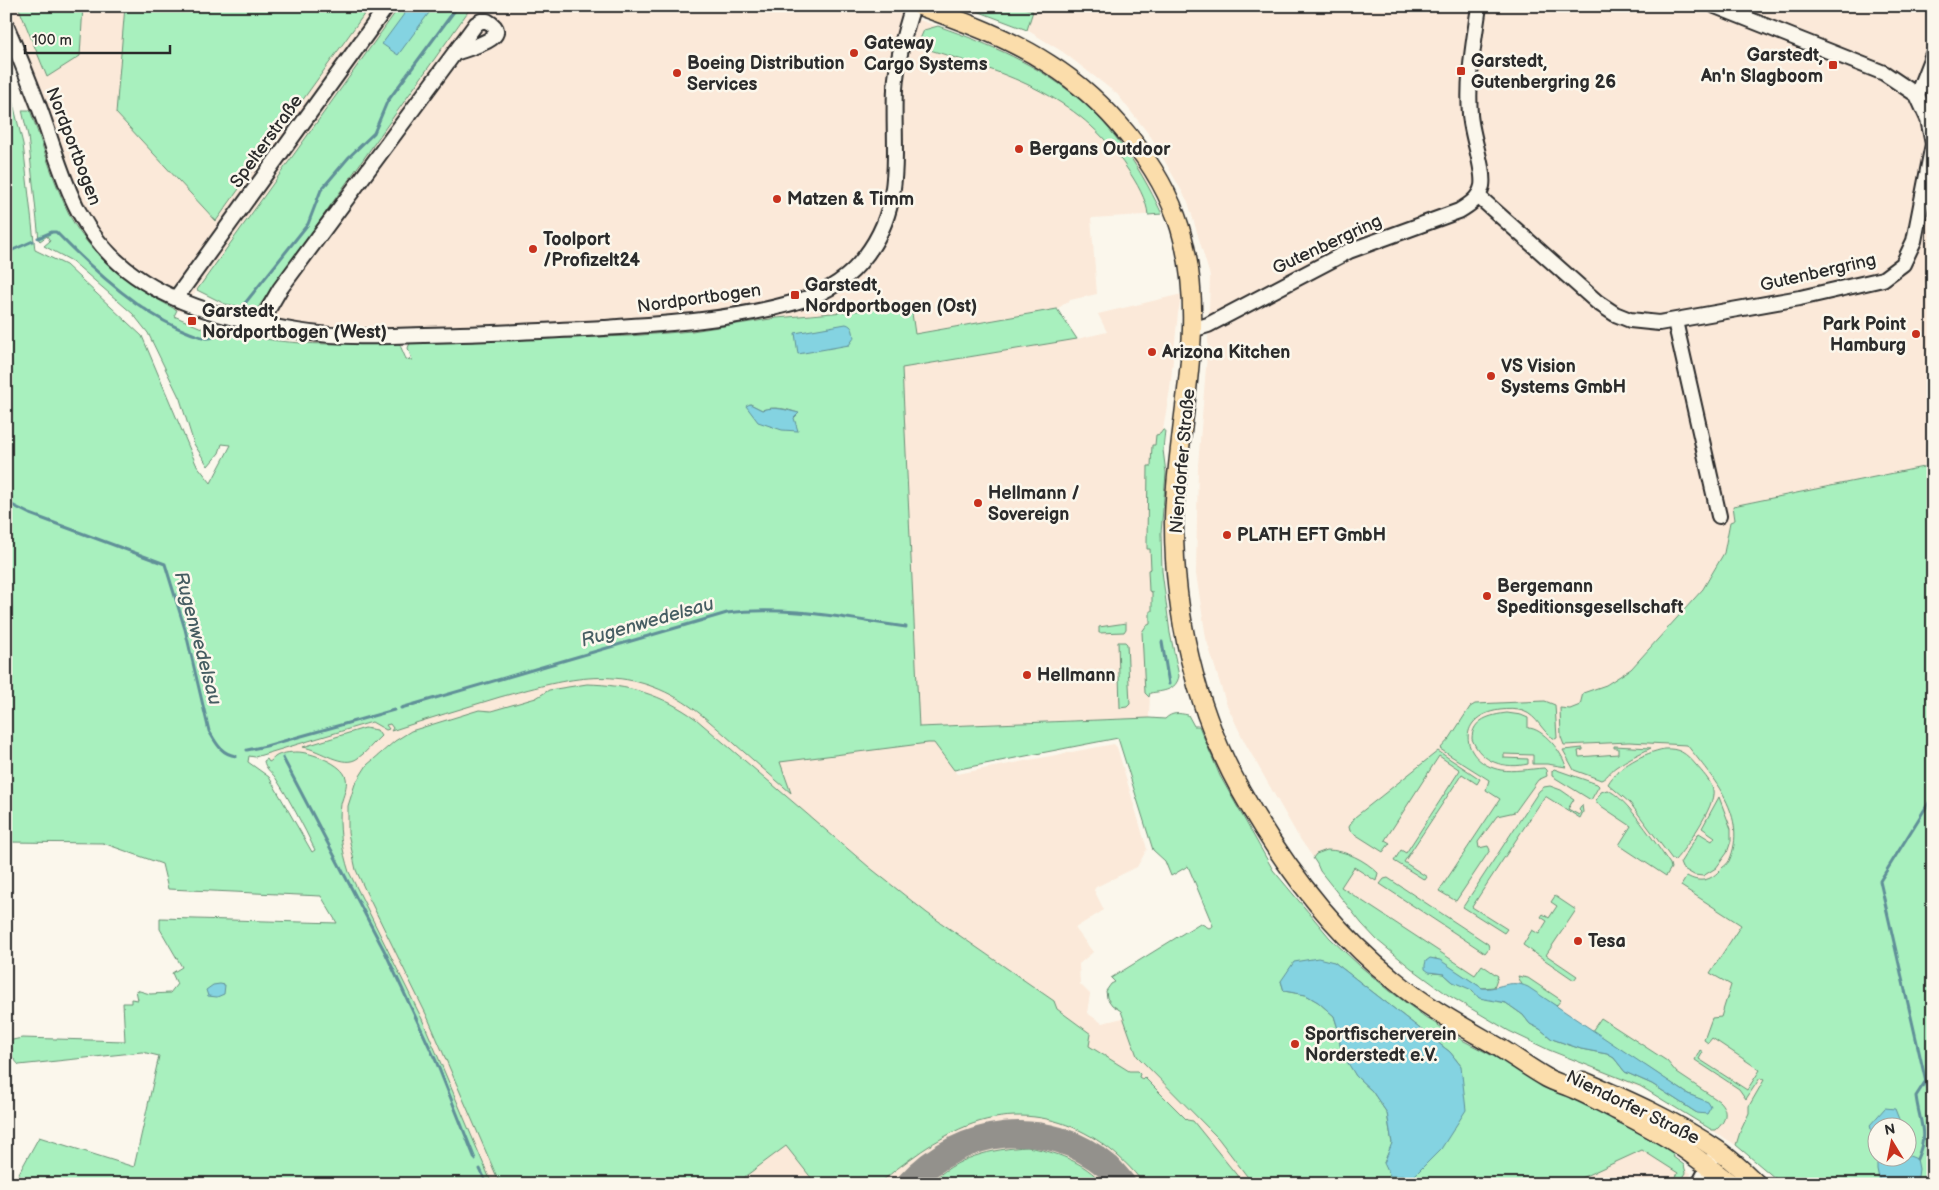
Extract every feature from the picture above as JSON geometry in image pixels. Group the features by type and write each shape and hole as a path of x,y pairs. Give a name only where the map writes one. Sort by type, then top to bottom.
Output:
{"main road":[{"name":"Niendorfer Straße","path":"920,6 1011,42 1052,66 1088,94 1125,131 1158,179 1179,224 1190,276 1192,299 1188,388 1174,513 1175,568 1179,601 1200,695 1220,748 1242,793 1284,862 1339,930 1396,983 1436,1010 1548,1078 1578,1090 1677,1144 1731,1184"},
{"name":"Niendorfer Straße","path":"1499,1048 1556,1069 1628,1101 1687,1131 1717,1150 1757,1184"}],"street":[{"name":"Spelterstraße","path":"176,298 386,6"},
{"name":"Nordportbogen","path":"6,25 38,104 70,193 83,221 102,247 126,268 155,288 216,313 300,332 353,336 509,333 635,326 718,317 792,303 830,288 849,275 861,262 883,227 894,190 896,161 895,89 904,33 913,6"},
{"path":"1478,196 1482,178 1472,135 1469,91 1479,6"},
{"path":"1715,6 1884,73 1917,95 1933,54"},
{"path":"264,324 269,308 280,289 458,52"},
{"name":"Gutenbergring","path":"1192,330 1208,325 1349,251 1459,211 1471,204 1478,196 1591,297 1615,314 1644,322 1675,321 1800,298 1883,279 1904,264 1914,242 1933,144 1928,119 1917,95"},
{"path":"1675,321 1720,516"},
{"path":"1699,1184 1717,1150"}],"shaded area":[{"path":"6,6 400,6 181,312 127,279 84,238 72,218 58,187 6,43"},
{"path":"472,6 881,6 995,47 1031,65 1065,87 1085,104 1117,137 1135,161 1149,185 1162,214 1091,218 1097,294 1070,300 1057,309 914,334 911,306 692,331 629,336 316,344 247,336 257,309"},
{"path":"964,6 1933,6 1933,465 1733,506 1735,520 1730,522 1724,553 1703,589 1631,669 1606,685 1583,693 1682,735 1731,786 1775,1074 1765,1098 1736,1145 1648,1091 1549,1050 1509,1031 1448,995 1377,940 1320,871 1244,741 1226,703 1206,638 1196,574 1198,465 1208,343 1210,276 1188,202 1151,137 1117,94 1063,52 1027,30"},
{"path":"1182,294 1178,313 1170,389 1163,430 1160,434 1162,691 1150,693 1149,718 919,727 902,368 1077,339 1107,332 1098,314"},
{"path":"586,660 934,743 957,774 1114,744 1117,747 1147,849 1137,867 1096,887 1094,890 1104,910 1075,928 1093,952 1079,964 1080,984 1090,994 1087,1013 1102,1023 1140,1014 1269,1184 465,1184 381,961 265,754"},
{"path":"1642,1143 1691,1173 1688,1184 1544,1184"}],"green space":[{"path":"18,6 83,6 80,56 47,77"},
{"path":"125,6 370,6 216,221 116,113"},
{"path":"400,6 472,6 257,309 225,304 197,290"},
{"path":"964,6 1019,6 1033,11 1027,30"},
{"path":"938,26 1013,56 1044,74 1072,94 1098,117 1121,144 1142,176 1162,214 1148,215 1146,203 1138,186 1108,143 1085,121 1061,103 1035,88 1007,76 917,46 924,30"},
{"path":"6,83 11,95 23,144 35,250 66,265 142,336 196,464 211,483 231,445 222,444 219,453 208,466 194,444 180,399 148,333 133,314 72,261 44,246 50,241 47,236 39,240 28,136 22,110 30,110 65,205 80,233 91,247 117,272 146,293 177,310 174,316 204,329 207,322 230,331 277,341 326,344 399,343 406,359 412,360 408,348 410,343 629,336 692,331 777,318 911,306 915,334 1057,309 1077,339 902,368 919,727 1149,718 1165,719 1170,715 1188,715 1194,726 1199,726 1220,776 1273,870 1330,938 1360,966 1428,1019 1462,1040 1646,1135 1675,1152 1672,1156 1684,1165 1686,1173 1679,1184 1672,1184 1678,1173 1642,1150 1568,1184 1253,1184 1218,1138 1137,1056 1121,1011 1112,1005 1107,998 1106,991 1115,982 1111,978 1200,923 1209,928 1213,926 1188,866 1171,876 1165,861 1153,850 1118,738 954,770 934,743 780,762 791,793 708,720 677,698 654,687 632,681 589,678 546,685 500,697 391,731 393,728 390,724 386,725 389,729 386,730 372,722 255,757 249,756 248,762 269,777 312,852 315,850 301,822 281,786 264,761 267,759 269,762 283,754 303,753 326,760 344,773 346,784 341,804 340,830 349,872 422,1019 492,1184 13,1184 39,1137 134,1167 159,1056 142,1052 19,1065 6,1050 6,1039 8,1041 22,1038 125,1041 123,1003 131,1003 131,999 138,1000 136,990 150,994 170,993 177,984 172,973 182,967 160,929 160,918 337,923 321,896 168,889 162,864 103,843 6,842","holes":["750,404 762,410 780,408 798,413 794,418 759,422","1334,962 1450,1052 1461,1066 1384,1163 1392,1144 1387,1113 1372,1091 1356,1076 1340,1045 1339,1032 1334,1016 1318,1002 1306,995 1284,991 1281,981"]},
{"path":"1165,430 1163,450 1166,473 1161,533 1162,571 1170,633 1179,676 1175,685 1164,691 1150,693 1149,697 1145,693 1142,632 1150,624 1150,611 1152,611 1152,592 1149,591 1148,570 1151,569 1150,549 1147,549 1148,466 1151,466 1152,445 1155,445 1156,435 1160,434"},
{"path":"1933,465 1933,1184 1782,1184 1736,1145 1749,1113 1749,1106 1764,1080 1760,1078 1746,1099 1739,1089 1695,1060 1700,1050 1703,1052 1699,1059 1747,1090 1760,1070 1712,1038 1708,1043 1704,1040 1712,1018 1721,1017 1731,985 1710,973 1741,925 1681,886 1687,876 1696,880 1712,877 1729,861 1734,845 1735,829 1725,799 1717,785 1687,745 1629,742 1564,745 1561,737 1560,708 1570,709 1580,705 1583,693 1606,685 1631,669 1703,589 1724,553 1730,522 1735,520 1733,506"},
{"path":"1126,623 1124,632 1099,633 1099,627"},
{"path":"1118,642 1125,642 1127,644 1130,704 1127,707 1120,708"},
{"path":"587,684 617,686 644,692 670,703 696,719 869,867 927,913 1054,1001 1057,1009 1091,1034 1089,1046 1129,1071 1137,1071 1140,1074 1139,1077 1142,1079 1144,1077 1187,1120 1193,1121 1244,1184 1144,1184 1124,1162 1103,1144 1079,1130 1054,1121 1027,1116 1000,1117 973,1124 946,1136 910,1159 882,1181 873,1185 816,1184 786,1146 735,1184 500,1184 427,1016 356,870 348,833 348,806 355,784 367,765 395,741 411,731 479,710 491,711 536,698 549,690"},
{"path":"1545,701 1555,705 1557,738 1555,739 1528,713 1509,709 1485,714 1475,721 1469,730 1468,740 1471,750 1478,759 1488,766 1506,771 1544,768 1547,776 1538,780 1515,812 1497,816 1478,842 1479,848 1488,846 1490,850 1456,901 1439,891 1500,799 1486,790 1489,780 1440,749 1450,738 1470,707 1475,704"},
{"path":"1507,713 1528,718 1528,728 1540,732 1552,742 1561,755 1566,767 1533,764 1533,755 1504,754 1504,758 1528,759 1528,764 1503,765 1481,754 1472,739 1475,727 1484,719"},
{"path":"365,728 377,730 381,736 361,756 352,761 332,758 303,747"},
{"path":"1614,746 1651,748 1620,764 1601,780 1574,770 1563,750 1583,748 1583,750 1578,751 1579,757 1618,754 1618,748 1614,748"},
{"path":"1664,749 1674,749 1685,754 1706,777 1713,790 1713,797 1705,816 1686,847 1675,860 1672,859 1630,803 1608,784 1618,771 1632,761"},
{"path":"1438,751 1480,779 1477,784 1462,774 1404,862 1427,877 1425,880 1394,861 1401,850 1406,853 1460,770 1439,756 1385,840 1390,843 1383,852 1350,831 1349,827 1355,817"},
{"path":"1554,769 1597,784 1599,786 1591,800 1552,776"},
{"path":"1550,786 1561,790 1574,799 1568,809 1579,815 1582,805 1583,812 1580,818 1545,796 1479,896 1472,907 1507,929 1504,933 1463,907 1539,791 1544,787"},
{"path":"1607,790 1623,801 1650,834 1670,864 1671,868 1666,876 1619,845 1631,826 1595,802 1601,792"},
{"path":"1719,797 1731,829 1731,841 1727,853 1716,868 1703,876 1694,875 1682,868 1680,863 1699,833 1712,841 1715,837 1702,828"},
{"path":"1327,850 1334,850 1354,857 1378,873 1376,881 1354,867 1341,887 1475,975 1482,965 1498,976 1494,987 1482,988 1435,958 1433,973 1444,974 1453,982 1468,987 1475,994 1506,1003 1523,1015 1530,1024 1540,1029 1552,1039 1581,1049 1607,1054 1614,1058 1625,1072 1652,1084 1697,1113 1702,1100 1688,1094 1592,1031 1601,1018 1667,1061 1677,1073 1719,1101 1725,1112 1722,1123 1716,1130 1712,1130 1640,1086 1549,1050 1509,1031 1448,995 1377,940 1362,924 1320,871 1313,858 1316,854"},
{"path":"1388,878 1488,944 1489,948 1485,953 1380,884 1384,879"},
{"path":"1555,896 1576,910 1546,955 1577,976 1574,980 1523,945 1532,930 1539,934 1547,921 1541,917 1543,914 1549,918 1557,906 1551,902"},
{"path":"1518,976 1528,978 1561,1000 1556,1006 1522,985"},
{"path":"1027,1147 1048,1151 1068,1159 1096,1176 1103,1184 930,1184 951,1167 975,1156 988,1152"}],"water":[{"path":"410,6 434,6 398,55 382,44"},
{"path":"846,324 851,327 854,335 849,345 798,354 795,333"},
{"path":"750,404 762,410 776,408 799,413 794,418 798,431 782,430 758,422 746,406"},
{"path":"1318,958 1334,962 1450,1052 1461,1066 1466,1110 1441,1149 1414,1176 1390,1176 1384,1163 1392,1143 1387,1113 1372,1091 1356,1076 1346,1060 1340,1045 1339,1032 1334,1016 1318,1002 1306,995 1284,991 1281,981 1294,962"},
{"path":"1430,958 1440,960 1482,988 1510,984 1528,987 1688,1094 1708,1102 1711,1107 1707,1114 1697,1113 1652,1084 1625,1072 1614,1058 1607,1054 1581,1049 1552,1039 1540,1029 1530,1024 1523,1015 1506,1003 1479,998 1472,990 1453,982 1444,974 1429,972 1425,969 1425,965 1426,961"},
{"path":"213,985 225,985 224,994 217,997 208,996 206,990"},
{"path":"1885,1108 1895,1109 1898,1118 1876,1118"},
{"path":"1916,1159 1919,1169 1917,1184 1880,1184 1877,1169 1916,1168"}],"waterway":[{"path":"242,307 308,224 321,190 349,157 374,133 387,102 458,6"},
{"path":"38,238 56,232 118,289 136,303 172,325 206,338 215,337 225,330"},
{"path":"6,253 33,241"},
{"name":"Rugenwedelsau","path":"6,502 30,514 165,564 185,629 209,731 217,744 226,753 236,756"},
{"name":"Rugenwedelsau","path":"401,708 727,613 749,611 794,612 906,627"},
{"path":"1162,642 1169,684"},
{"name":"Rugenwedelsau","path":"247,750 394,710"},
{"path":"283,758 386,954 436,1061 475,1159"},
{"path":"1933,796 1880,881 1933,1113"},
{"path":"1917,1159 1921,1150 1923,1134 1916,1096 1925,1082"},
{"path":"480,1169 487,1184"}],"taxiway":[{"path":"909,1184 930,1165 953,1150 979,1140 1005,1135 1032,1134 1059,1140 1084,1150 1108,1167 1123,1184"}],"place":[{"name":"Gateway Cargo Systems","path":"854,53"},
{"name":"Garstedt, An'n Slagboom","path":"1833,65"},
{"name":"Garstedt, Gutenbergring 26","path":"1461,71"},
{"name":"Boeing Distribution Services","path":"677,73"},
{"name":"Bergans Outdoor","path":"1019,149"},
{"name":"Matzen & Timm","path":"777,199"},
{"name":"Toolport /Profizelt24","path":"533,249"},
{"name":"Garstedt, Nordportbogen (Ost)","path":"795,295"},
{"name":"Garstedt, Nordportbogen (West)","path":"192,321"},
{"name":"Park Point Hamburg","path":"1916,334"},
{"name":"Arizona Kitchen","path":"1152,352"},
{"name":"VS Vision Systems GmbH","path":"1491,376"},
{"name":"Hellmann / Sovereign","path":"978,503"},
{"name":"PLATH EFT GmbH","path":"1227,535"},
{"name":"Bergemann Speditionsgesellschaft","path":"1487,596"},
{"name":"Hellmann","path":"1027,675"},
{"name":"Tesa","path":"1578,941"},
{"name":"Sportfischerverein Norderstedt e.V.","path":"1295,1044"}]}
